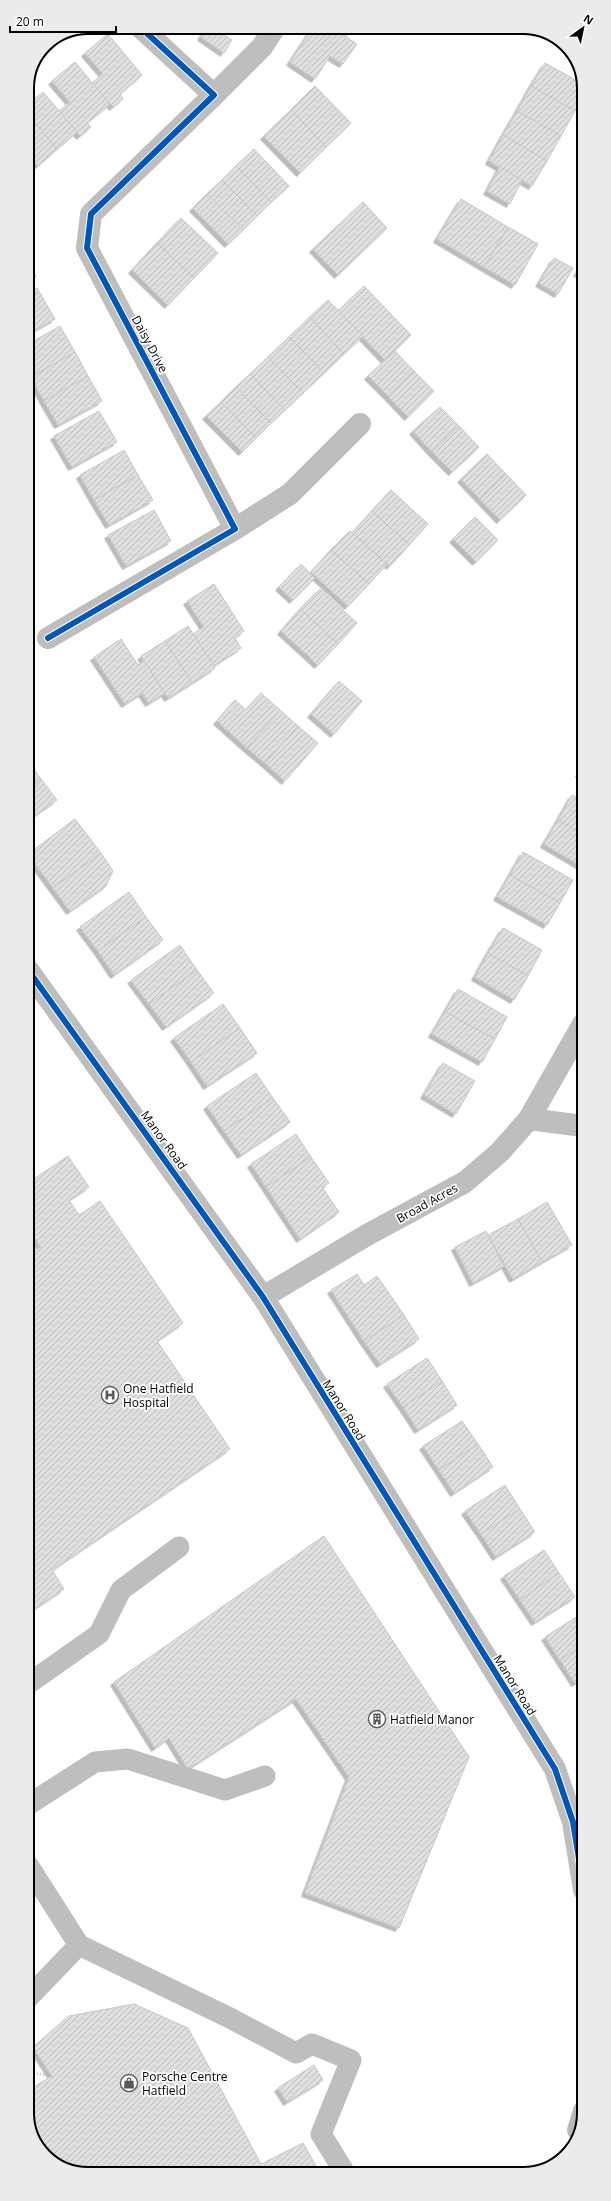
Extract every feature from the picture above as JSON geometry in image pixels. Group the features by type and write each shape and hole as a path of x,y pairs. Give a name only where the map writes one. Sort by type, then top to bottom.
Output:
{"street":[{"path":"148,34 214,95"},
{"name":"Daisy Drive","path":"235,529 87,248 91,214 262,47 270,34"},
{"path":"48,638 235,529 290,494 360,424"},
{"name":"Manor Road","path":"34,978 263,1297 555,1769 577,1819"},
{"name":"Broad Acres","path":"263,1297 367,1235 465,1182 500,1152 529,1119 577,1035"},
{"path":"529,1119 577,1125"}],"lane":[{"path":"34,1680 99,1634 121,1590 179,1547"},
{"path":"34,1801 95,1762 128,1759 224,1790 265,1776"},
{"path":"34,1874 79,1945 230,2018 296,2053 312,2044 351,2060 321,2134 341,2167"},
{"path":"34,1992 79,1945"}],"path":[{"path":"34,2073 52,2076"}],"building":[{"path":"108,34 142,75 120,94 123,99 113,107 92,83 103,74 85,53"},
{"path":"203,34 223,34 232,40 224,53 201,37"},
{"path":"308,34 342,34 357,44 343,64 330,56 315,79 290,62"},
{"path":"75,62 110,104 87,123 91,127 80,136 59,111 70,102 52,81"},
{"path":"545,63 576,80 577,108 575,111 531,86"},
{"path":"315,86 351,123 326,147 291,110"},
{"path":"531,86 575,111 561,136 517,111"},
{"path":"43,92 77,132 57,149 34,121 34,99"},
{"path":"291,110 326,147 300,173 264,136"},
{"path":"517,111 561,136 547,161 503,135"},
{"path":"34,121 57,149 38,166 34,161"},
{"path":"503,135 547,161 532,186 489,161"},
{"path":"254,149 289,186 271,202 236,166"},
{"path":"236,166 271,202 257,216 222,180"},
{"path":"500,167 522,180 510,204 487,191"},
{"path":"222,180 257,216 243,230 207,194"},
{"path":"207,194 243,230 228,244 193,208"},
{"path":"461,199 508,227 484,267 437,239"},
{"path":"363,202 387,228 338,275 313,249"},
{"path":"181,218 218,253 194,278 157,243"},
{"path":"508,227 538,244 515,285 484,267"},
{"path":"157,243 194,278 168,305 132,270"},
{"path":"554,258 573,268 558,294 539,283"},
{"path":"364,286 411,335 385,360 338,311"},
{"path":"37,288 55,319 34,330 34,290"},
{"path":"328,300 363,336 344,354 310,317"},
{"path":"310,317 344,354 324,373 289,337"},
{"path":"60,326 75,352 34,375 34,341"},
{"path":"289,337 324,373 303,393 268,357"},
{"path":"395,351 414,371 388,396 368,376"},
{"path":"75,352 88,376 44,401 34,383 34,375"},
{"path":"268,357 303,393 285,410 250,374"},
{"path":"414,371 434,391 408,417 388,396"},
{"path":"250,374 285,410 271,423 236,387"},
{"path":"88,376 102,401 58,425 44,401"},
{"path":"236,387 271,423 256,438 221,402"},
{"path":"221,402 256,438 242,452 206,416"},
{"path":"440,407 459,426 432,452 413,431"},
{"path":"99,411 117,442 72,467 54,436"},
{"path":"459,426 479,447 452,472 432,452"},
{"path":"124,450 138,475 94,500 80,475"},
{"path":"487,454 506,474 480,499 461,479"},
{"path":"506,474 526,495 500,520 480,499"},
{"path":"138,475 153,500 109,525 94,500"},
{"path":"391,490 428,524 409,545 372,511"},
{"path":"154,510 171,541 126,566 108,535"},
{"path":"372,511 409,545 390,566 352,533"},
{"path":"475,517 498,540 476,562 453,539"},
{"path":"350,531 387,564 369,584 331,550"},
{"path":"331,550 369,584 348,606 311,572"},
{"path":"301,564 315,578 293,600 279,587"},
{"path":"214,584 244,631 235,638 241,648 213,666 193,634 204,627 187,601"},
{"path":"320,589 357,623 338,644 300,609"},
{"path":"300,609 338,644 318,665 281,631"},
{"path":"188,626 215,668 192,683 165,641"},
{"path":"121,639 138,665 145,661 165,693 149,703 142,693 125,704 94,657"},
{"path":"165,641 192,683 168,698 141,656"},
{"path":"339,681 362,701 334,734 311,714"},
{"path":"261,693 280,710 247,748 217,721 235,700 246,710"},
{"path":"280,710 298,726 265,763 247,748"},
{"path":"298,726 318,743 285,781 265,763"},
{"path":"34,769 41,779 34,784"},
{"path":"41,779 57,800 34,816 34,784"},
{"path":"572,795 577,798 577,831 558,820"},
{"path":"75,819 101,853 53,888 34,862 34,850"},
{"path":"558,820 577,831 577,863 544,844"},
{"path":"523,852 573,880 560,903 510,875"},
{"path":"101,853 113,871 106,886 70,911 53,888"},
{"path":"510,875 560,903 547,925 497,897"},
{"path":"129,892 146,917 98,951 80,927"},
{"path":"146,917 163,940 114,975 98,951"},
{"path":"503,928 542,950 528,976 488,953"},
{"path":"180,945 197,970 149,1004 131,980"},
{"path":"488,953 528,976 514,1000 475,977"},
{"path":"197,970 214,993 166,1027 149,1004"},
{"path":"458,989 507,1017 495,1039 445,1012"},
{"path":"223,1004 240,1028 191,1062 174,1038"},
{"path":"445,1012 495,1039 482,1062 432,1034"},
{"path":"240,1028 257,1053 207,1086 191,1062"},
{"path":"443,1063 475,1081 456,1114 424,1095"},
{"path":"256,1073 273,1098 224,1131 207,1106"},
{"path":"273,1098 290,1122 241,1155 224,1131"},
{"path":"296,1134 311,1157 266,1187 251,1164"},
{"name":"One Hatfield Hospital","path":"68,1156 89,1187 69,1200 79,1215 100,1201 183,1323 157,1341 230,1449 52,1570 64,1589 34,1609 34,1252 41,1247 34,1237 34,1179"},
{"path":"311,1157 329,1183 322,1187 339,1212 300,1239 266,1187"},
{"path":"547,1202 572,1245 542,1262 518,1219"},
{"path":"518,1219 542,1262 513,1279 488,1235"},
{"path":"486,1231 504,1266 473,1283 455,1247"},
{"path":"357,1274 364,1285 377,1276 404,1315 364,1341 331,1290"},
{"path":"404,1315 419,1339 380,1364 364,1341"},
{"path":"427,1358 442,1381 403,1407 387,1384"},
{"path":"442,1381 457,1405 418,1430 403,1407"},
{"path":"462,1421 478,1444 439,1470 423,1446"},
{"path":"478,1444 493,1467 454,1493 439,1470"},
{"path":"505,1485 520,1509 481,1534 465,1511"},
{"path":"520,1509 535,1532 496,1557 481,1534"},
{"name":"Hatfield Manor","path":"324,1536 469,1757 399,1928 305,1893 349,1777 296,1699 188,1769 169,1738 155,1748 114,1682"},
{"path":"544,1550 559,1573 520,1600 504,1576"},
{"path":"559,1573 575,1597 535,1622 520,1600"},
{"path":"577,1616 577,1649 560,1660 545,1637"},
{"path":"577,1649 577,1682 575,1683 560,1660"},
{"name":"Porsche Centre Hatfield","path":"134,2004 188,2028 261,2164 303,2143 317,2167 85,2167 68,2163 58,2158 47,2149 41,2140 35,2123 34,2086 52,2076 34,2049 34,2046 69,2016"},
{"path":"314,2065 323,2080 287,2102 278,2088"}],"cycle path":[{"path":"48,638 235,529 87,248 91,214 214,95 148,34"},
{"path":"34,978 263,1297 555,1769 573,1822 577,1847"}],"place":[{"name":"One Hatfield Hospital","path":"110,1395"},
{"name":"Hatfield Manor","path":"377,1719"},
{"name":"Porsche Centre Hatfield","path":"129,2083"}]}
